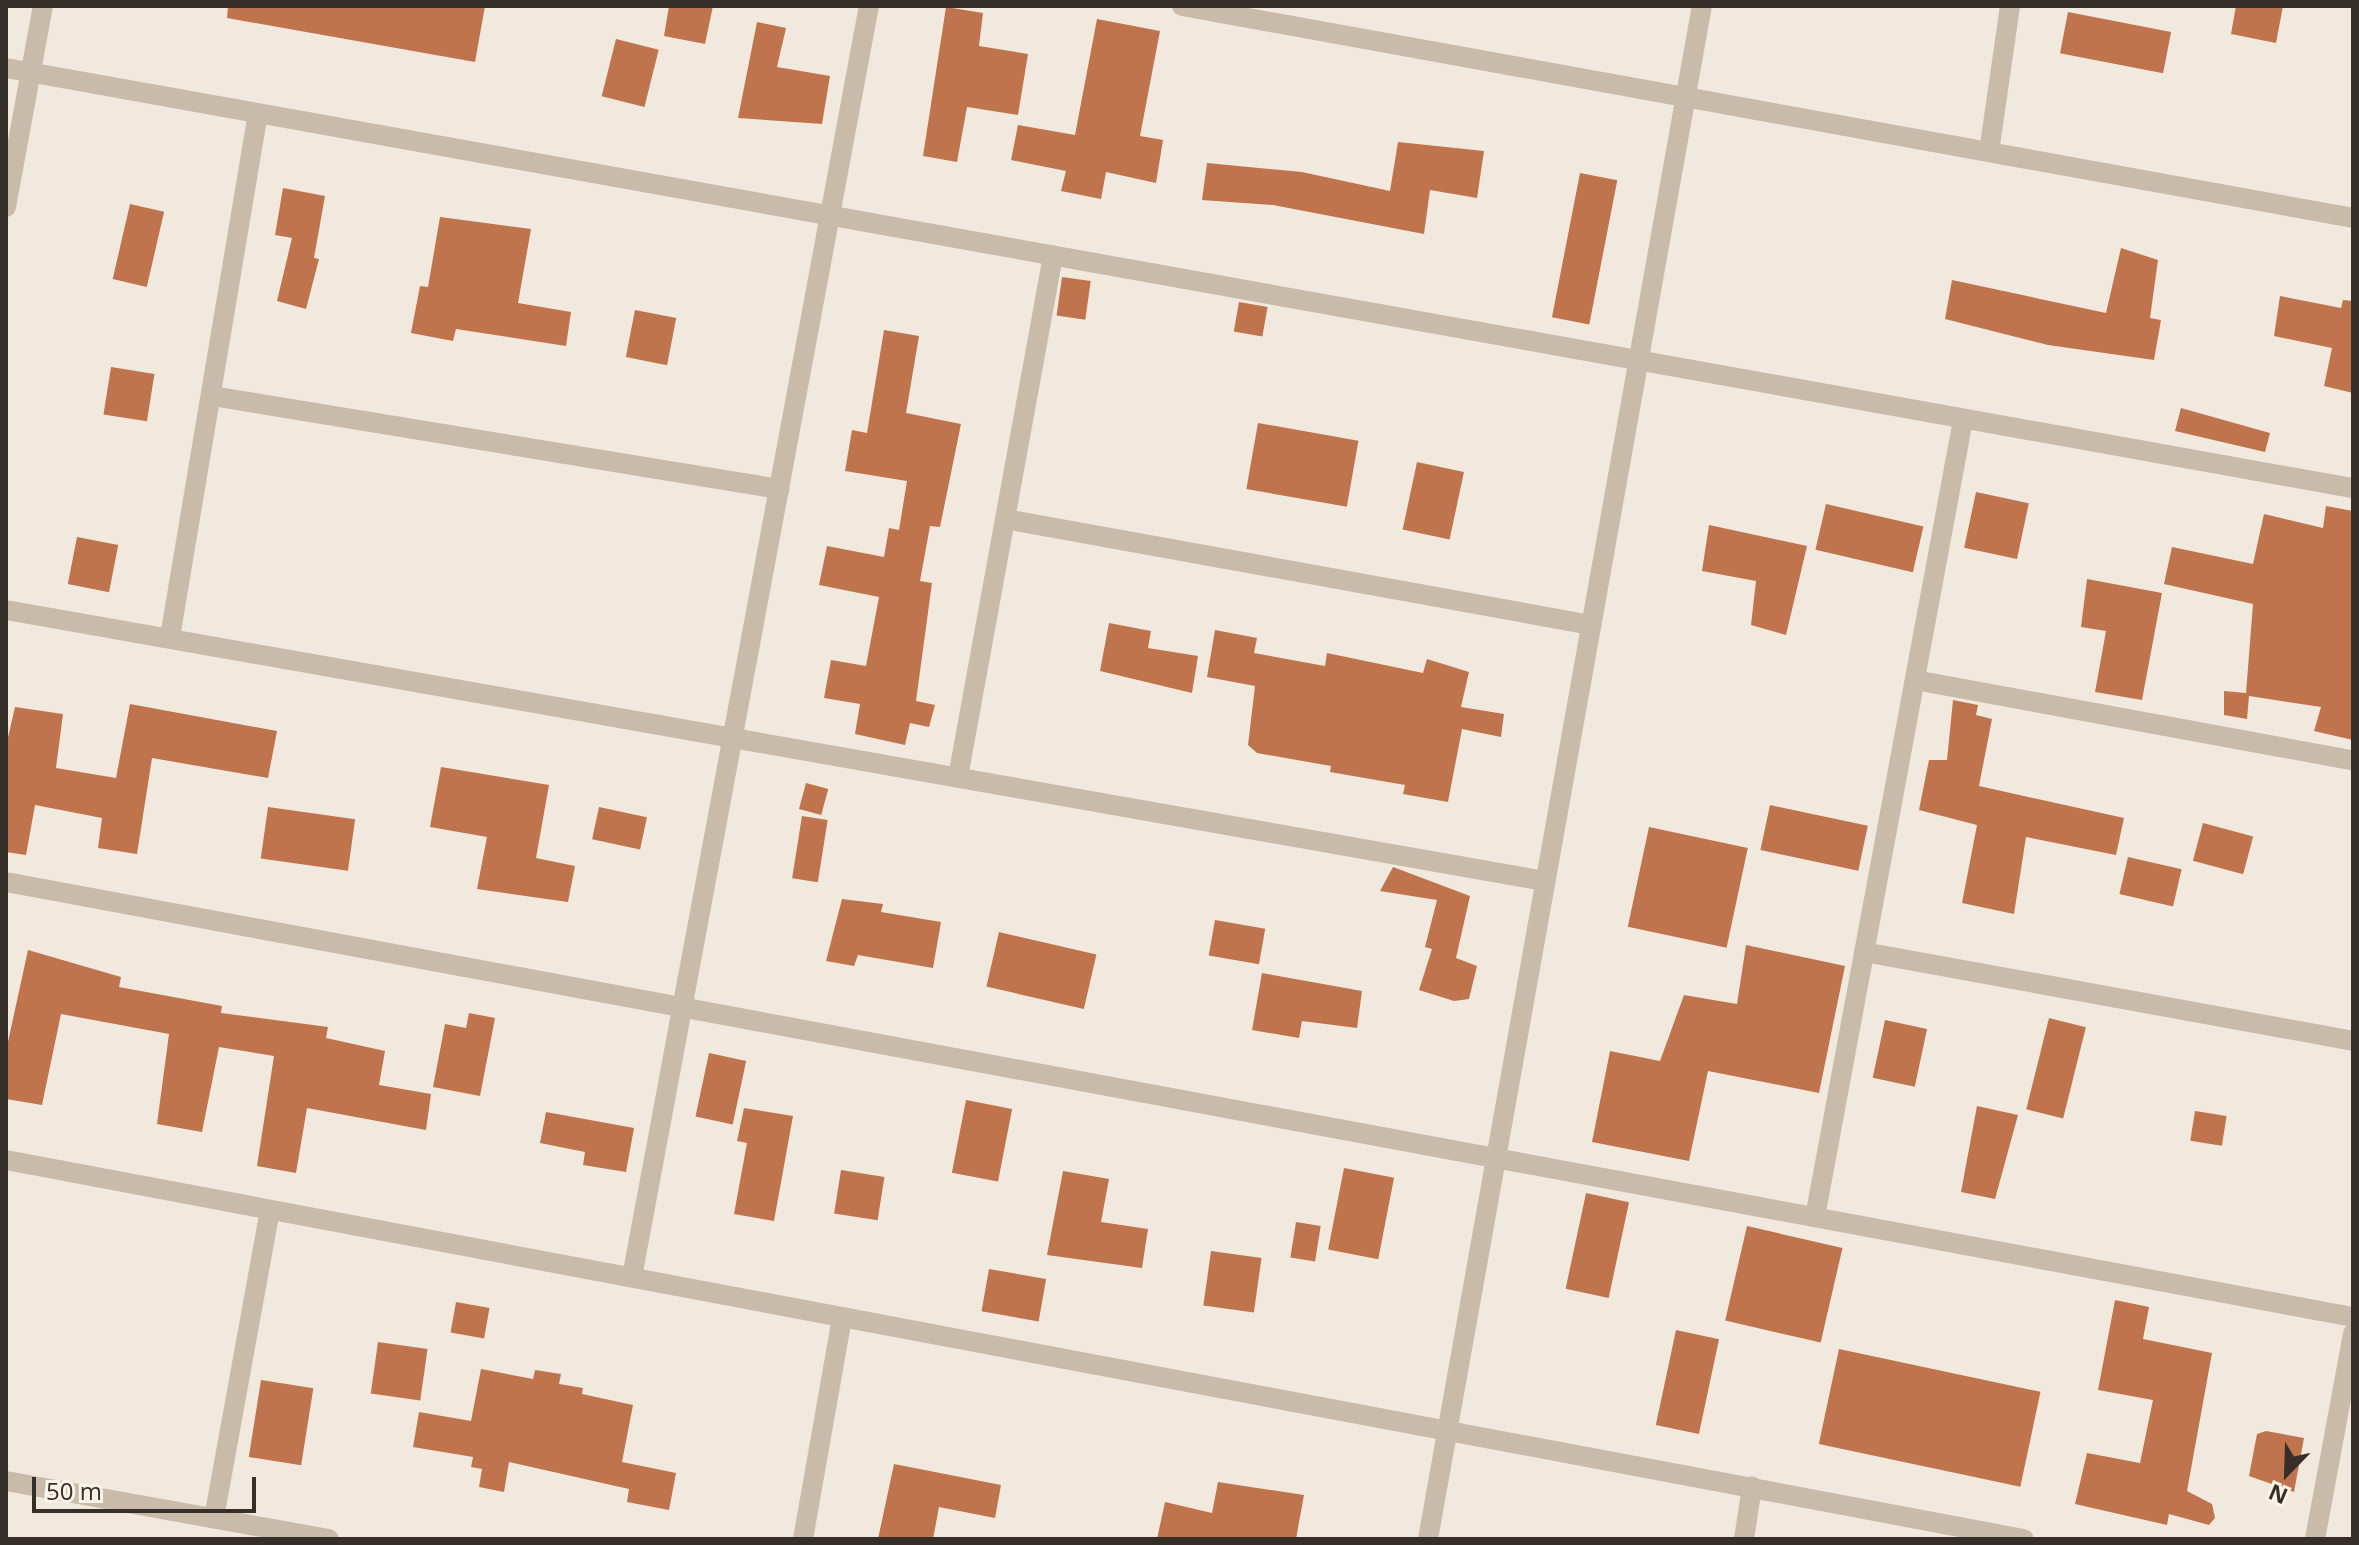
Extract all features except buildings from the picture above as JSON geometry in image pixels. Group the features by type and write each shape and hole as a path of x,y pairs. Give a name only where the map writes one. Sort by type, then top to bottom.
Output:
{"street":[{"path":"6,207 43,6"},
{"path":"632,1277 869,6"},
{"path":"1182,6 2353,218"},
{"path":"1428,1539 1702,6"},
{"path":"1989,152 2010,6"},
{"path":"6,68 2353,488"},
{"path":"170,637 258,113"},
{"path":"958,777 1053,256"},
{"path":"212,396 779,489"},
{"path":"1815,1217 1963,420"},
{"path":"1005,519 1591,625"},
{"path":"6,610 733,734 1545,881"},
{"path":"1915,680 2353,760"},
{"path":"6,882 2353,1317"},
{"path":"1864,952 2353,1041"},
{"path":"6,1160 2024,1539"},
{"path":"214,1518 270,1210"},
{"path":"803,1539 842,1317"},
{"path":"2315,1539 2353,1333"},
{"path":"6,1481 329,1539"},
{"path":"1744,1539 1752,1487"}]}
